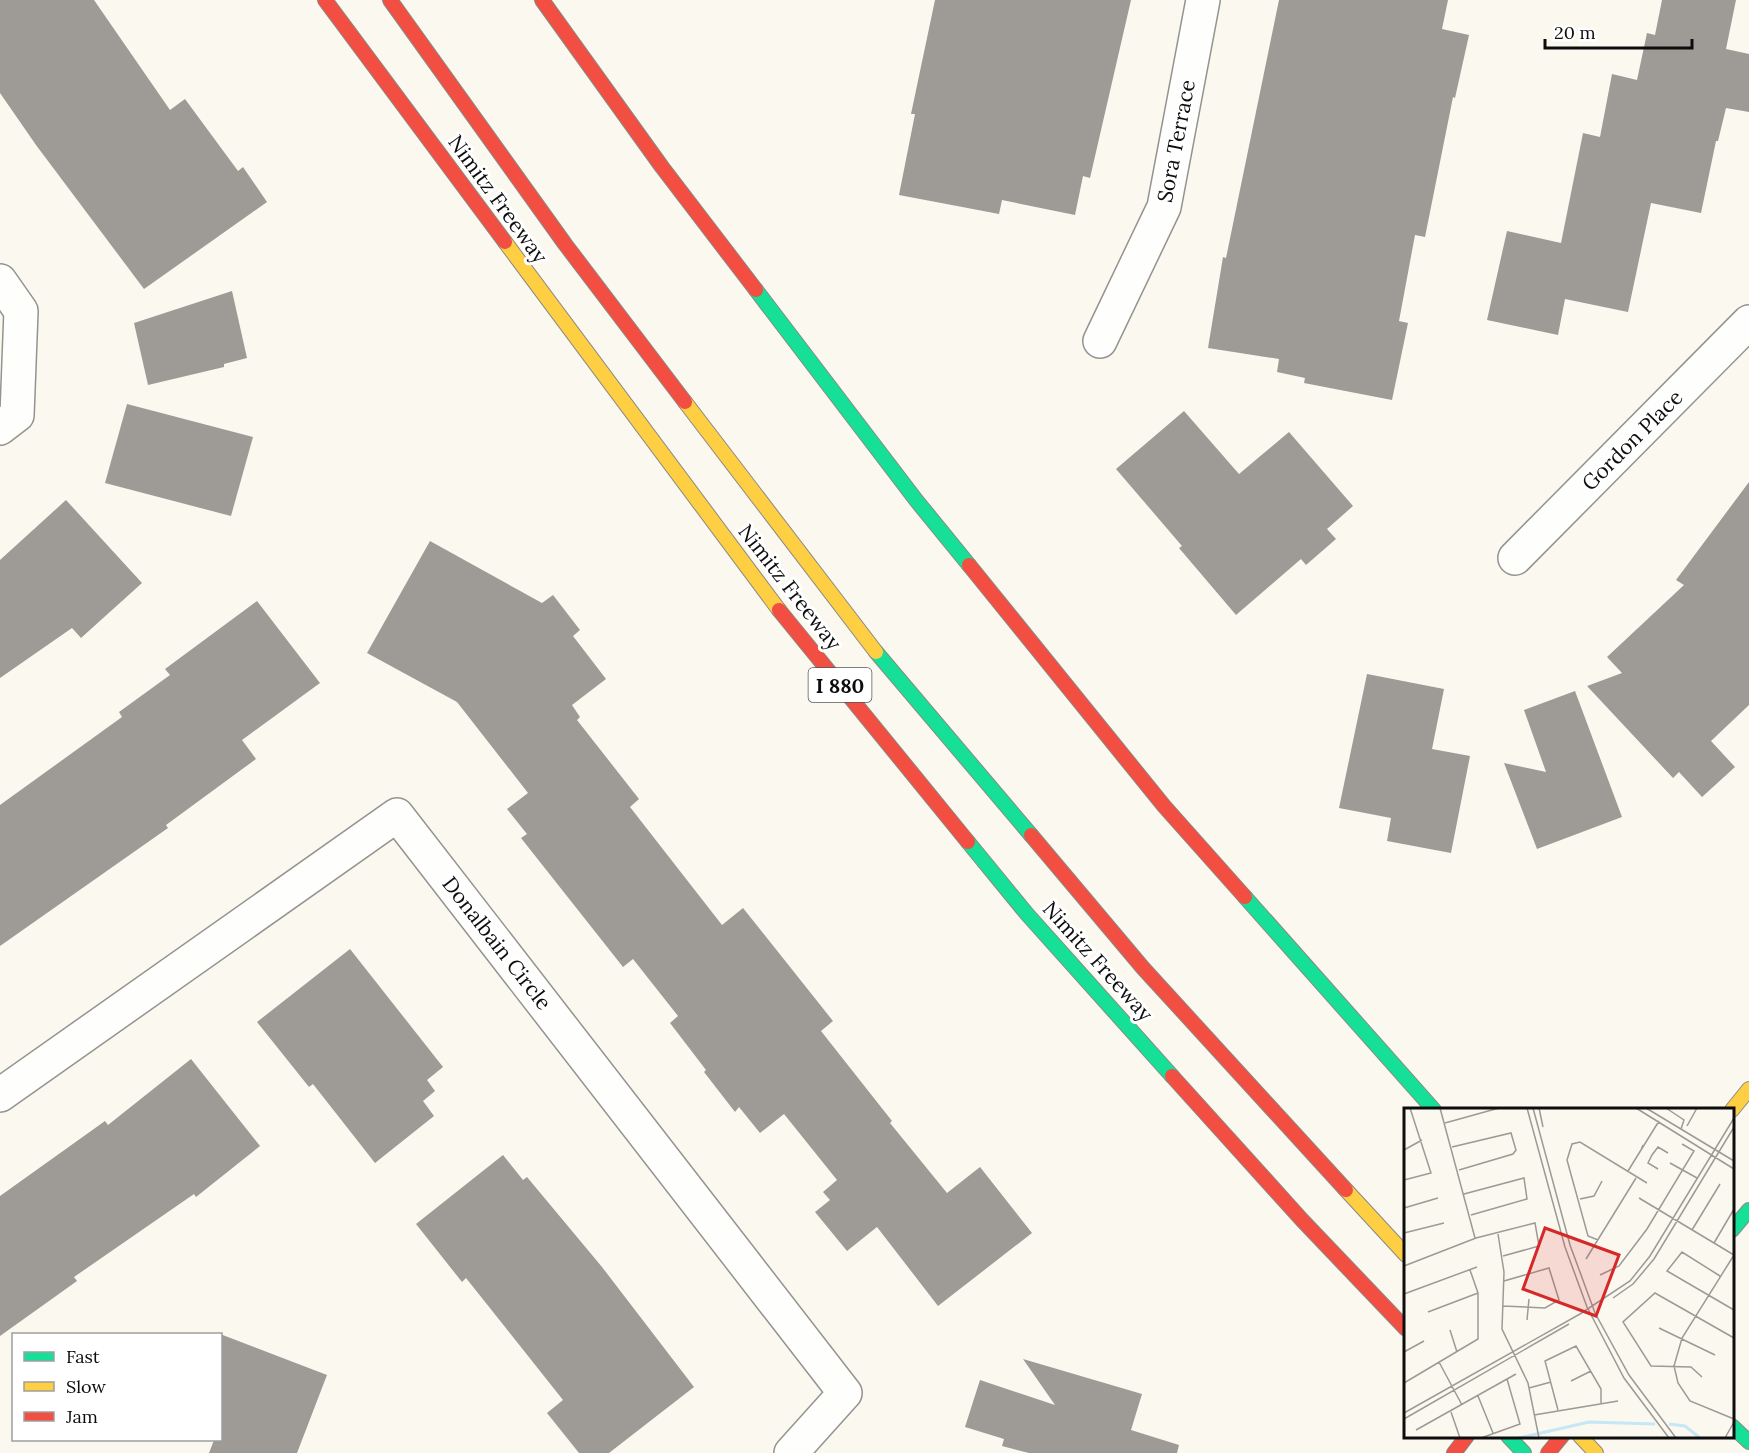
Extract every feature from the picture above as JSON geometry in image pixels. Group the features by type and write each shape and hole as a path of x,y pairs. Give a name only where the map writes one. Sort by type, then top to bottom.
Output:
{"main road":[{"name":"Nimitz Freeway","path":"325,0 525,272 784,616 1027,914 1302,1220 1404,1327"},
{"name":"I 880","path":"390,0 565,244 856,627 1143,968 1404,1253"},
{"path":"542,0 662,167 916,500 1164,806 1432,1108"},
{"path":"1734,1108 1749,1089"},
{"path":"1734,1228 1749,1210"},
{"path":"1734,1428 1749,1442"},
{"path":"1454,1453 1466,1438"},
{"path":"1509,1438 1524,1453"},
{"path":"1548,1453 1561,1438"},
{"path":"1581,1438 1596,1453"}],"street":[{"name":"Sora Terrace","path":"1100,340 1164,207 1203,0"},
{"path":"0,281 21,312 17,415 0,428"},
{"name":"Gordon Place","path":"1515,558 1749,322"},
{"name":"Donalbain Circle","path":"0,1095 397,814 845,1393 791,1453"}],"building":[{"path":"0,0 94,0 170,110 185,99 238,171 243,167 267,202 144,289 0,93"},
{"path":"935,0 1131,0 1090,178 1083,176 1075,215 1002,200 999,214 899,195 915,114 911,114"},
{"path":"1279,0 1448,0 1442,29 1469,35 1455,98 1453,97 1425,237 1415,235 1399,321 1408,323 1392,400 1304,383 1305,378 1277,372 1279,359 1208,348 1223,257 1226,258"},
{"path":"1662,0 1736,0 1726,49 1749,54 1749,112 1726,108 1718,141 1716,141 1701,213 1651,203 1628,312 1565,299 1558,335 1487,320 1507,231 1561,243 1583,133 1600,137 1612,74 1637,80 1647,33 1655,35"},
{"path":"232,291 247,358 224,364 224,367 148,385 134,323"},
{"path":"127,404 253,437 231,516 105,483"},
{"path":"1184,411 1239,474 1289,432 1353,506 1327,529 1336,539 1306,565 1301,559 1236,615 1179,548 1182,546 1116,469"},
{"path":"1749,482 1749,705 1711,741 1735,767 1702,797 1679,772 1673,778 1587,686 1622,673 1607,657 1684,585 1676,580"},
{"path":"66,500 142,583 81,638 72,628 0,678 0,560"},
{"path":"430,541 542,603 553,595 580,630 573,636 606,679 572,705 580,717 577,720 639,799 630,807 722,925 743,908 833,1021 821,1031 892,1121 890,1123 947,1193 980,1167 1032,1233 938,1306 877,1227 847,1251 815,1212 830,1200 823,1192 837,1180 784,1114 760,1133 739,1107 735,1112 670,1023 678,1016 633,959 623,967 521,838 527,834 507,809 528,793 457,702 367,653"},
{"path":"257,601 320,683 242,740 256,759 166,825 168,828 0,946 0,805 122,717 119,712 170,675 165,669"},
{"path":"1367,674 1444,689 1432,749 1470,756 1451,853 1387,841 1391,818 1339,808"},
{"path":"1575,691 1622,817 1537,849 1504,763 1546,772 1524,710"},
{"path":"350,949 443,1067 427,1080 435,1091 423,1101 434,1116 375,1163 313,1084 309,1087 257,1022"},
{"path":"191,1059 260,1146 196,1197 194,1194 74,1277 77,1281 0,1336 0,1196 105,1121 108,1125"},
{"path":"503,1155 523,1180 527,1177 602,1267 694,1387 609,1453 579,1453 547,1413 563,1400 466,1278 462,1282 416,1224"},
{"path":"222,1335 327,1375 297,1453 209,1453 214,1441 222,1441"},
{"path":"1023,1359 1142,1394 1131,1430 1179,1445 1177,1453 1029,1453 1002,1446 1004,1439 965,1427 980,1380 1055,1405"}],"traffic: fast":[{"path":"756,290 916,500 969,565"},
{"path":"876,652 1031,835"},
{"path":"968,842 1027,914 1172,1076"},
{"path":"1245,897 1432,1108"},
{"path":"1734,1228 1749,1210"},
{"path":"1734,1428 1749,1442"},
{"path":"1510,1438 1524,1453"}],"traffic: slow":[{"path":"505,242 779,610"},
{"path":"685,402 876,652"},
{"path":"1734,1108 1749,1089"},
{"path":"1346,1190 1404,1253"},
{"path":"1582,1438 1596,1453"}],"traffic: jam":[{"path":"325,0 505,242"},
{"path":"390,0 565,244 685,402"},
{"path":"542,0 662,167 756,290"},
{"path":"969,565 1164,806 1245,897"},
{"path":"779,610 968,842"},
{"path":"1031,835 1143,968 1346,1190"},
{"path":"1172,1076 1302,1220 1404,1327"},
{"path":"1454,1453 1465,1438"},
{"path":"1548,1453 1560,1438"}]}
